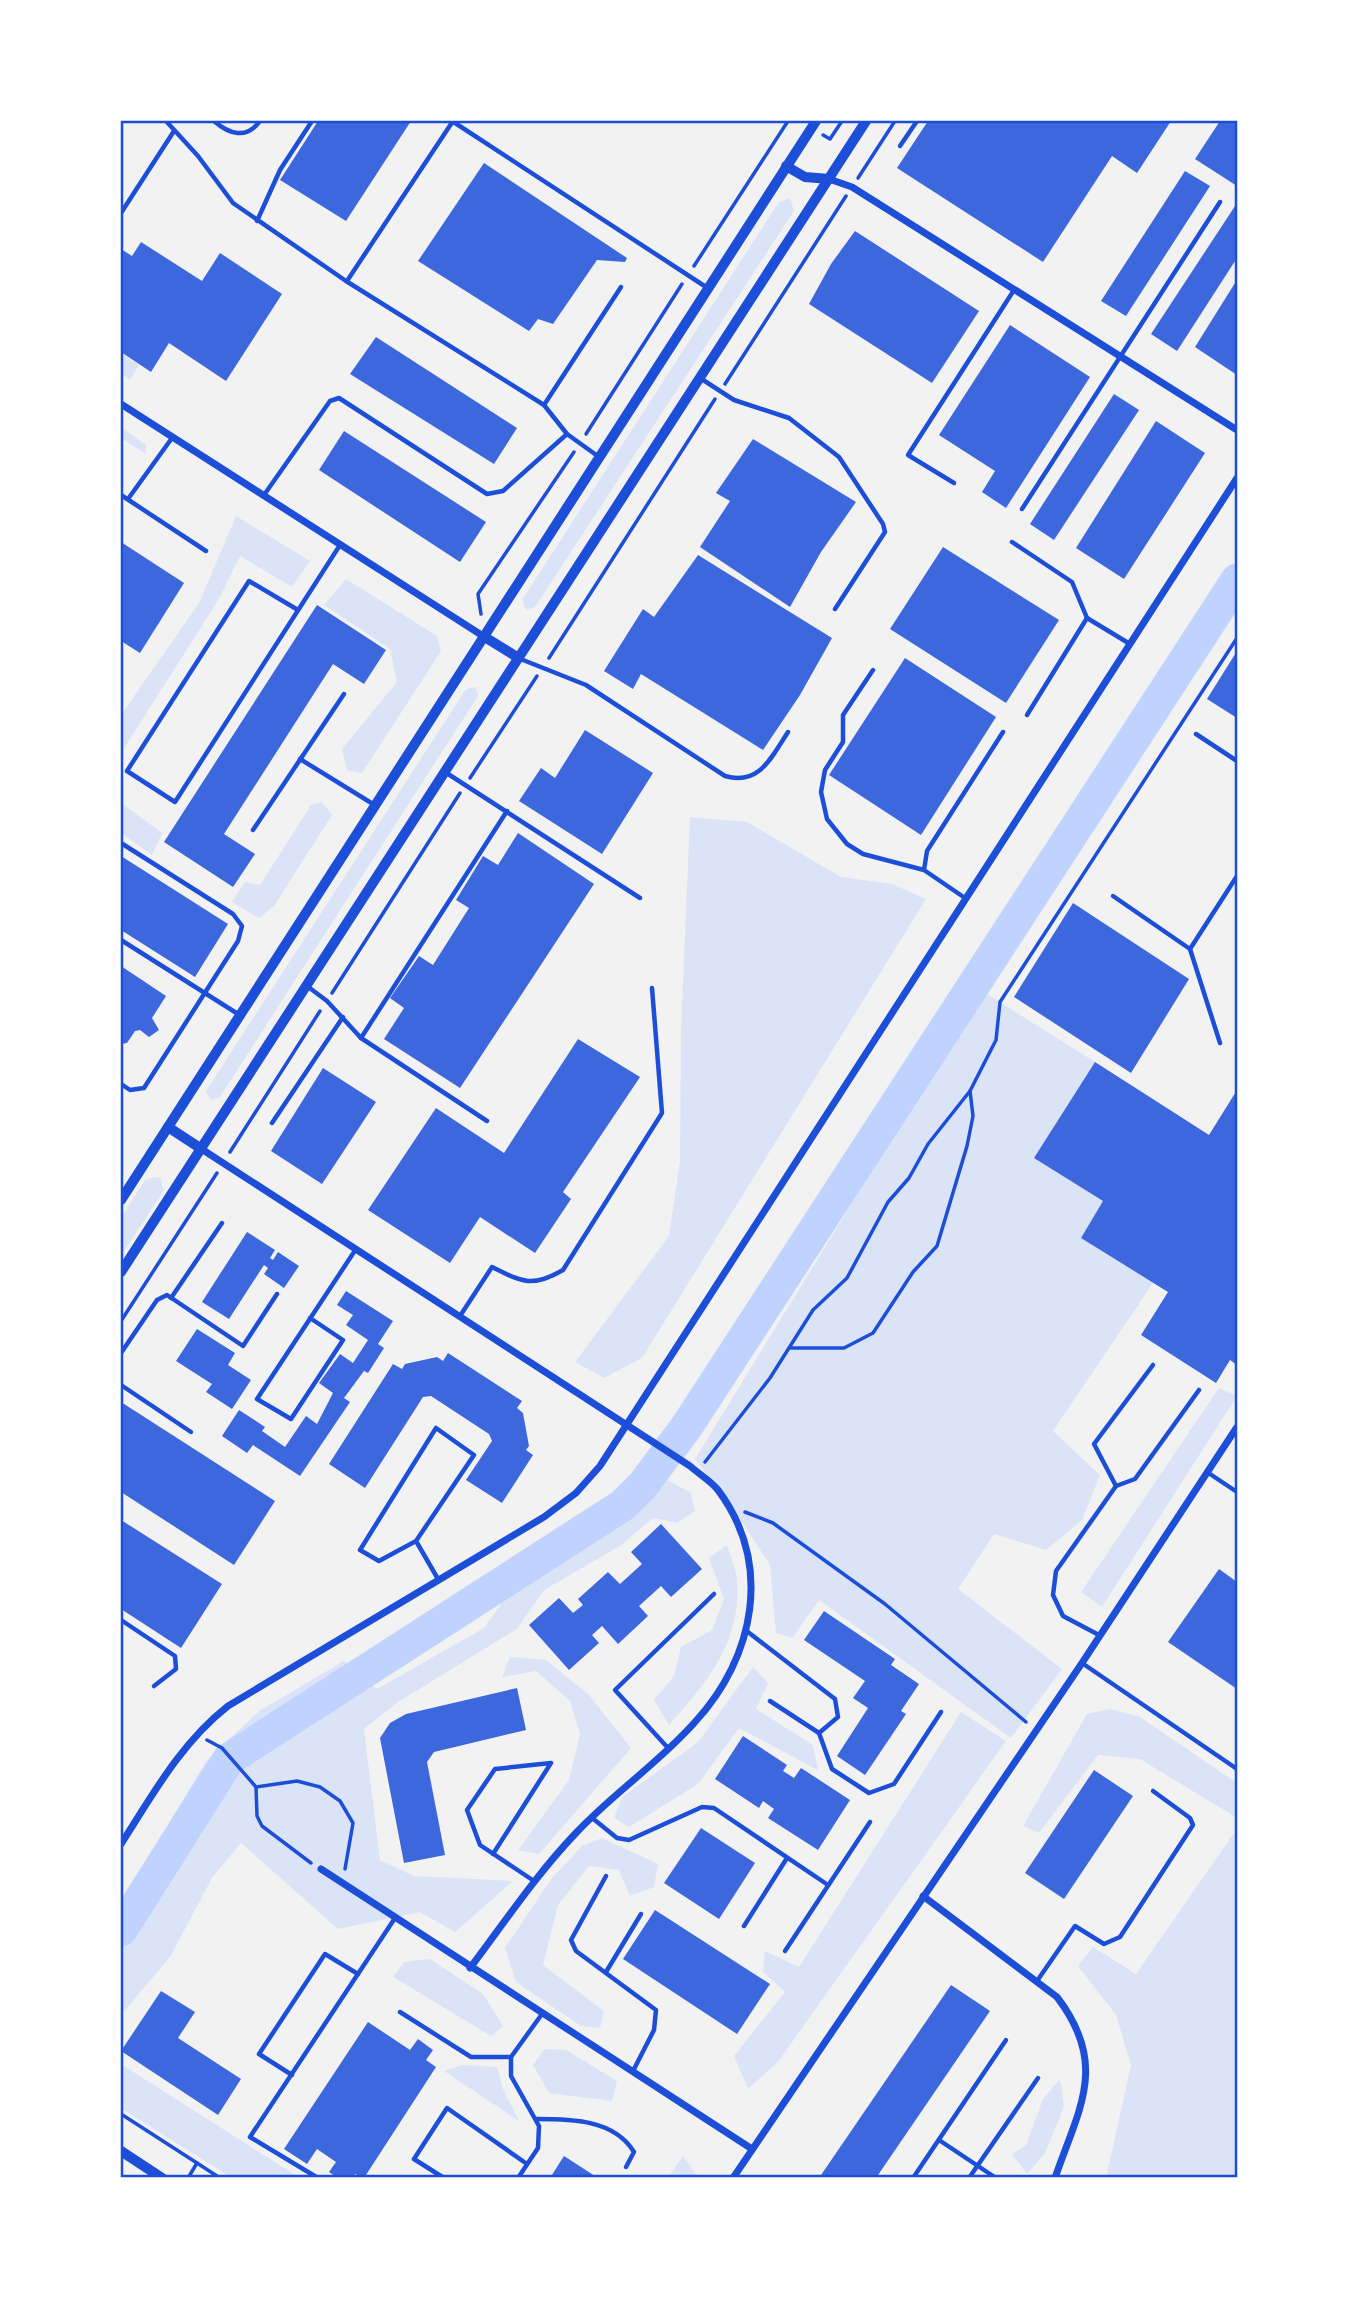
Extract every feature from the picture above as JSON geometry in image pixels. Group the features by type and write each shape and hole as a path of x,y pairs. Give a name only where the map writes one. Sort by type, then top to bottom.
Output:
{"street":[{"path":"121,1200 816,121"},
{"path":"121,1272 866,121"},
{"path":"786,166 804,177 829,180 852,187 1237,430"},
{"path":"121,404 517,657"},
{"path":"121,1844 183,1749 209,1721 228,1706 544,1517 576,1493 630,1425 965,898 1237,478"},
{"path":"168,1127 690,1466 718,1489 742,1534 754,1581 748,1632 727,1676 696,1721 591,1817 535,1882 470,1968"},
{"path":"733,2178 1082,1663 1237,1427"},
{"path":"320,1869 752,2148"},
{"path":"923,1896 1057,1997 1070,2014 1087,2060 1087,2087 1055,2178"},
{"path":"121,2151 146,2174 162,2178"}],"lane":[{"path":"166,121 198,156 233,203 346,281 544,405 567,434 600,457"},
{"path":"214,121 237,134 246,133 260,121"},
{"path":"257,221 280,170 312,121"},
{"path":"346,281 452,121 708,288"},
{"path":"900,146 916,121"},
{"path":"121,213 174,131"},
{"path":"1022,509 1220,201"},
{"path":"544,405 621,287"},
{"path":"954,483 908,455 1015,289"},
{"path":"699,377 745,404 789,418 830,447 883,524 885,533 835,609"},
{"path":"264,495 330,401 339,398 487,494 503,491 567,434"},
{"path":"128,499 172,437"},
{"path":"121,495 206,551"},
{"path":"1012,542 1072,582 1087,618 1130,643"},
{"path":"299,610 249,581 127,771 175,802 299,610 340,544"},
{"path":"1027,715 1087,618"},
{"path":"517,657 586,685 724,775 738,779 752,777 764,769 788,732"},
{"path":"873,670 843,715 843,742 825,770 821,792 827,819 847,845 863,854 924,870 965,898"},
{"path":"253,830 344,694"},
{"path":"924,870 927,851 1003,732"},
{"path":"1196,734 1237,761"},
{"path":"300,759 374,805"},
{"path":"445,771 640,898"},
{"path":"361,1038 507,811"},
{"path":"121,843 239,920 242,926 238,941 144,1088 130,1090 121,1084"},
{"path":"1190,949 1237,876"},
{"path":"1113,896 1190,949 1220,1043"},
{"path":"121,940 241,1016"},
{"path":"307,985 327,1000 361,1038 487,1121"},
{"path":"460,1315 492,1267 520,1281 543,1282 563,1270 662,1112 652,988"},
{"path":"272,1123 343,1017"},
{"path":"171,1298 222,1223"},
{"path":"310,1318 343,1340 291,1419 257,1399 310,1318 356,1249"},
{"path":"121,1353 157,1300 167,1295 243,1346 277,1294"},
{"path":"1116,1486 1094,1444 1153,1365"},
{"path":"121,1385 191,1432"},
{"path":"1100,1636 1063,1616 1053,1595 1056,1571 1116,1486 1135,1479 1199,1390"},
{"path":"436,1428 474,1455 416,1541 379,1561 360,1549 436,1428"},
{"path":"1207,1472 1237,1492"},
{"path":"416,1541 439,1580"},
{"path":"668,1748 615,1690 714,1594"},
{"path":"121,1620 175,1656 176,1669 154,1686"},
{"path":"748,1632 835,1699 838,1717 819,1733"},
{"path":"1082,1663 1237,1769"},
{"path":"770,1701 819,1733 832,1769 869,1793 894,1784 941,1712"},
{"path":"493,1854 551,1763 495,1769 467,1810 480,1845 493,1854 535,1882"},
{"path":"1037,1982 1075,1926 1104,1944 1120,1937 1193,1825 1190,1818 1153,1791"},
{"path":"591,1817 617,1838 629,1840 702,1807 714,1808 828,1885"},
{"path":"785,1951 870,1822"},
{"path":"744,1926 787,1858"},
{"path":"606,1876 571,1940 576,1951 656,2010 654,2030 632,2071"},
{"path":"606,1972 641,1914"},
{"path":"318,2178 250,2137 395,1918"},
{"path":"292,2075 259,2054 325,1954 358,1974"},
{"path":"400,2012 471,2057 510,2057"},
{"path":"518,2178 538,2148 539,2126 511,2076 510,2057 542,2014"},
{"path":"913,2178 1006,2040"},
{"path":"969,2178 1038,2078"},
{"path":"444,2178 414,2159 447,2108 527,2164"},
{"path":"535,2119 560,2119 614,2130 634,2152 626,2168"},
{"path":"939,2140 996,2178"}],"path":[{"path":"687,275 788,121"},
{"path":"121,1321 895,121"},
{"path":"697,1472 770,1378 813,1310 847,1278 888,1202 909,1178 928,1144 970,1091 996,1040 1000,1002 1237,638"},
{"path":"789,1348 844,1348 873,1333 913,1272 937,1247 967,1146 973,1116 970,1091"},
{"path":"726,1505 773,1522 885,1604 1037,1730"},
{"path":"222,1748 256,1787 257,1816 262,1826 320,1869"},
{"path":"256,1787 297,1781 320,1787 340,1801 353,1823 343,1884"},
{"path":"121,2114 220,2178"},
{"path":"188,2178 197,2163"}],"shaded area":[{"path":"790,198 794,211 535,607 526,610 522,600 779,202"},
{"path":"121,353 139,365 130,380 121,374"},
{"path":"121,427 146,445 146,454 121,438"},
{"path":"236,516 310,561 292,587 240,556 219,599 121,753 121,715 199,603"},
{"path":"346,579 437,636 441,651 362,773 347,770 342,749 397,682 390,649 324,605"},
{"path":"476,687 478,696 220,1097 211,1100 206,1091 466,689"},
{"path":"322,802 332,815 274,906 259,918 232,902 245,882 260,885 311,805"},
{"path":"121,803 162,833 152,855 121,833"},
{"path":"690,817 747,822 841,877 892,884 926,899 642,1358 604,1378 575,1362 669,1236 680,1161 681,1029"},
{"path":"982,991 1095,1062 1035,1158 1103,1201 1081,1238 1153,1283 1053,1431 1100,1475 1082,1520 1046,1550 994,1534 958,1589 1062,1669 1011,1738 819,1600 792,1638 776,1633 770,1565 731,1505 695,1459"},
{"path":"160,1178 164,1190 121,1256 121,1218 145,1180"},
{"path":"1219,1388 1237,1396 1102,1607 1081,1592"},
{"path":"668,1480 691,1493 695,1511 677,1523 653,1518 620,1546 544,1590 517,1629 398,1702 364,1729 380,1860 414,1876 513,1881 455,1932 420,1912 338,1929 241,1843 212,1878 170,1957 121,2015 121,1904 206,1761 259,1711 344,1661 377,1689 484,1628 509,1593"},
{"path":"727,1545 737,1577 737,1604 727,1643 708,1677 669,1725 654,1700 674,1676 681,1647 712,1630 724,1599 709,1558"},
{"path":"510,1657 546,1660 589,1695 631,1748 539,1854 518,1850 569,1780 580,1734 570,1701 536,1671 502,1677"},
{"path":"753,1667 768,1683 756,1709 813,1745 818,1770 739,1728 698,1784 629,1827 614,1818 622,1797 698,1742"},
{"path":"1110,1709 1140,1717 1237,1783 1237,1818 1140,1759 1098,1755 1039,1833 1023,1826 1087,1714"},
{"path":"961,1712 1006,1741 778,2062 748,2089 734,2056 785,1992 763,1972 765,1951 799,1967"},
{"path":"1234,1833 1237,1834 1237,2178 1106,2178 1131,2065 1116,2015 1078,1966 1093,1947 1136,1974"},
{"path":"602,1838 658,1864 654,1887 630,1896 619,1870 589,1866 558,1905 543,1965 604,2011 600,2028 581,2026 516,1982 505,1948 552,1878 582,1846"},
{"path":"430,1959 483,1994 503,2026 491,2036 393,1977 404,1962"},
{"path":"545,2049 566,2050 617,2081 612,2101 549,2093 533,2065"},
{"path":"121,2064 300,2178 232,2178 121,2108"},
{"path":"462,2065 497,2067 503,2089 519,2121 444,2071"},
{"path":"1060,2079 1064,2107 1045,2153 1027,2174 1012,2154 1026,2145 1043,2099"},
{"path":"683,2156 699,2178 668,2178"}],"building":[{"path":"318,121 411,121 346,221 280,180"},
{"path":"928,121 1171,121 1137,173 1112,156 1043,262 897,168"},
{"path":"1220,121 1237,121 1237,186 1195,159"},
{"path":"484,163 627,258 625,262 597,260 553,324 538,319 529,331 418,261"},
{"path":"1185,171 1210,186 1126,316 1101,301"},
{"path":"1237,203 1237,258 1177,351 1151,334"},
{"path":"855,231 979,311 932,383 809,304 831,264"},
{"path":"141,242 202,281 220,253 282,294 226,381 169,343 151,372 121,352 121,249 132,256"},
{"path":"1235,283 1237,284 1237,375 1195,347"},
{"path":"1010,325 1090,377 1006,508 982,492 995,471 939,435"},
{"path":"376,337 517,428 494,464 350,374"},
{"path":"1114,394 1139,410 1054,540 1030,524"},
{"path":"1156,421 1205,453 1124,579 1076,548"},
{"path":"344,431 486,522 460,562 319,470"},
{"path":"753,439 856,502 821,552 790,607 700,547 730,501 716,493"},
{"path":"121,542 184,583 140,653 121,641"},
{"path":"943,547 1059,620 1006,703 890,629"},
{"path":"698,555 832,638 800,695 763,750 641,674 633,689 604,671 643,609 654,617"},
{"path":"317,605 386,650 364,684 333,664 224,834 255,854 233,887 164,842"},
{"path":"1237,651 1237,718 1207,699"},
{"path":"905,658 996,717 921,835 829,775"},
{"path":"585,730 653,773 602,854 519,801 541,768 555,778"},
{"path":"518,833 594,884 460,1088 384,1039 404,1008 390,998 419,956 433,965 469,908 456,900 483,856 498,865"},
{"path":"121,856 228,924 195,977 121,930"},
{"path":"1073,903 1189,979 1131,1073 1014,997"},
{"path":"121,966 166,996 152,1018 159,1030 149,1037 140,1030 135,1031 127,1043 121,1044"},
{"path":"578,1039 640,1077 563,1192 571,1199 535,1253 480,1217 450,1263 368,1210 436,1108 504,1153"},
{"path":"1095,1062 1209,1135 1237,1090 1237,1365 1230,1360 1216,1383 1141,1335 1168,1292 1081,1238 1103,1201 1034,1158"},
{"path":"323,1068 376,1102 322,1184 271,1151"},
{"path":"247,1232 275,1250 270,1258 273,1260 278,1252 299,1266 284,1288 264,1274 268,1268 264,1265 229,1319 202,1302"},
{"path":"346,1291 393,1321 378,1344 384,1348 368,1373 364,1371 344,1398 350,1402 300,1476 253,1445 247,1453 222,1436 239,1410 265,1427 262,1431 285,1447 306,1416 317,1424 333,1393 319,1383 340,1354 353,1363 368,1340 346,1325 353,1315 337,1305"},
{"path":"197,1329 235,1353 228,1365 251,1380 232,1409 206,1392 212,1384 176,1361"},
{"path":"448,1353 522,1401 517,1408 523,1413 529,1446 526,1450 533,1455 502,1503 466,1480 492,1441 489,1434 431,1396 423,1397 365,1488 329,1464 393,1364 402,1369 405,1364 437,1357 443,1361"},
{"path":"121,1402 275,1501 234,1565 121,1492"},
{"path":"121,1520 222,1584 181,1648 121,1609"},
{"path":"661,1524 702,1569 671,1597 661,1586 639,1606 648,1616 618,1644 602,1626 592,1635 599,1643 569,1670 529,1625 559,1598 573,1613 583,1605 578,1599 608,1572 620,1584 642,1564 631,1552"},
{"path":"1219,1569 1237,1582 1237,1689 1168,1642"},
{"path":"824,1611 895,1659 891,1665 919,1684 901,1711 906,1714 865,1775 837,1756 868,1708 853,1698 865,1681 804,1640"},
{"path":"517,1688 526,1730 434,1752 427,1762 445,1855 404,1863 380,1738 390,1723 406,1714"},
{"path":"743,1736 787,1765 783,1771 794,1778 801,1768 850,1800 818,1850 768,1818 774,1809 763,1801 759,1808 715,1779"},
{"path":"1094,1770 1133,1796 1064,1899 1025,1873"},
{"path":"701,1828 755,1863 719,1919 664,1883"},
{"path":"655,1910 770,1984 737,2034 623,1959"},
{"path":"951,1985 990,2011 876,2178 819,2178"},
{"path":"161,1991 195,2012 178,2038 241,2079 218,2115 121,2051"},
{"path":"368,2022 410,2050 418,2039 433,2050 426,2060 436,2067 364,2178 355,2174 352,2178 338,2178 329,2172 336,2162 317,2149 307,2164 284,2149"},
{"path":"564,2156 598,2178 550,2178"}],"waterway":[{"path":"121,1930 229,1759 623,1505 643,1485 687,1426 1237,580"}]}
